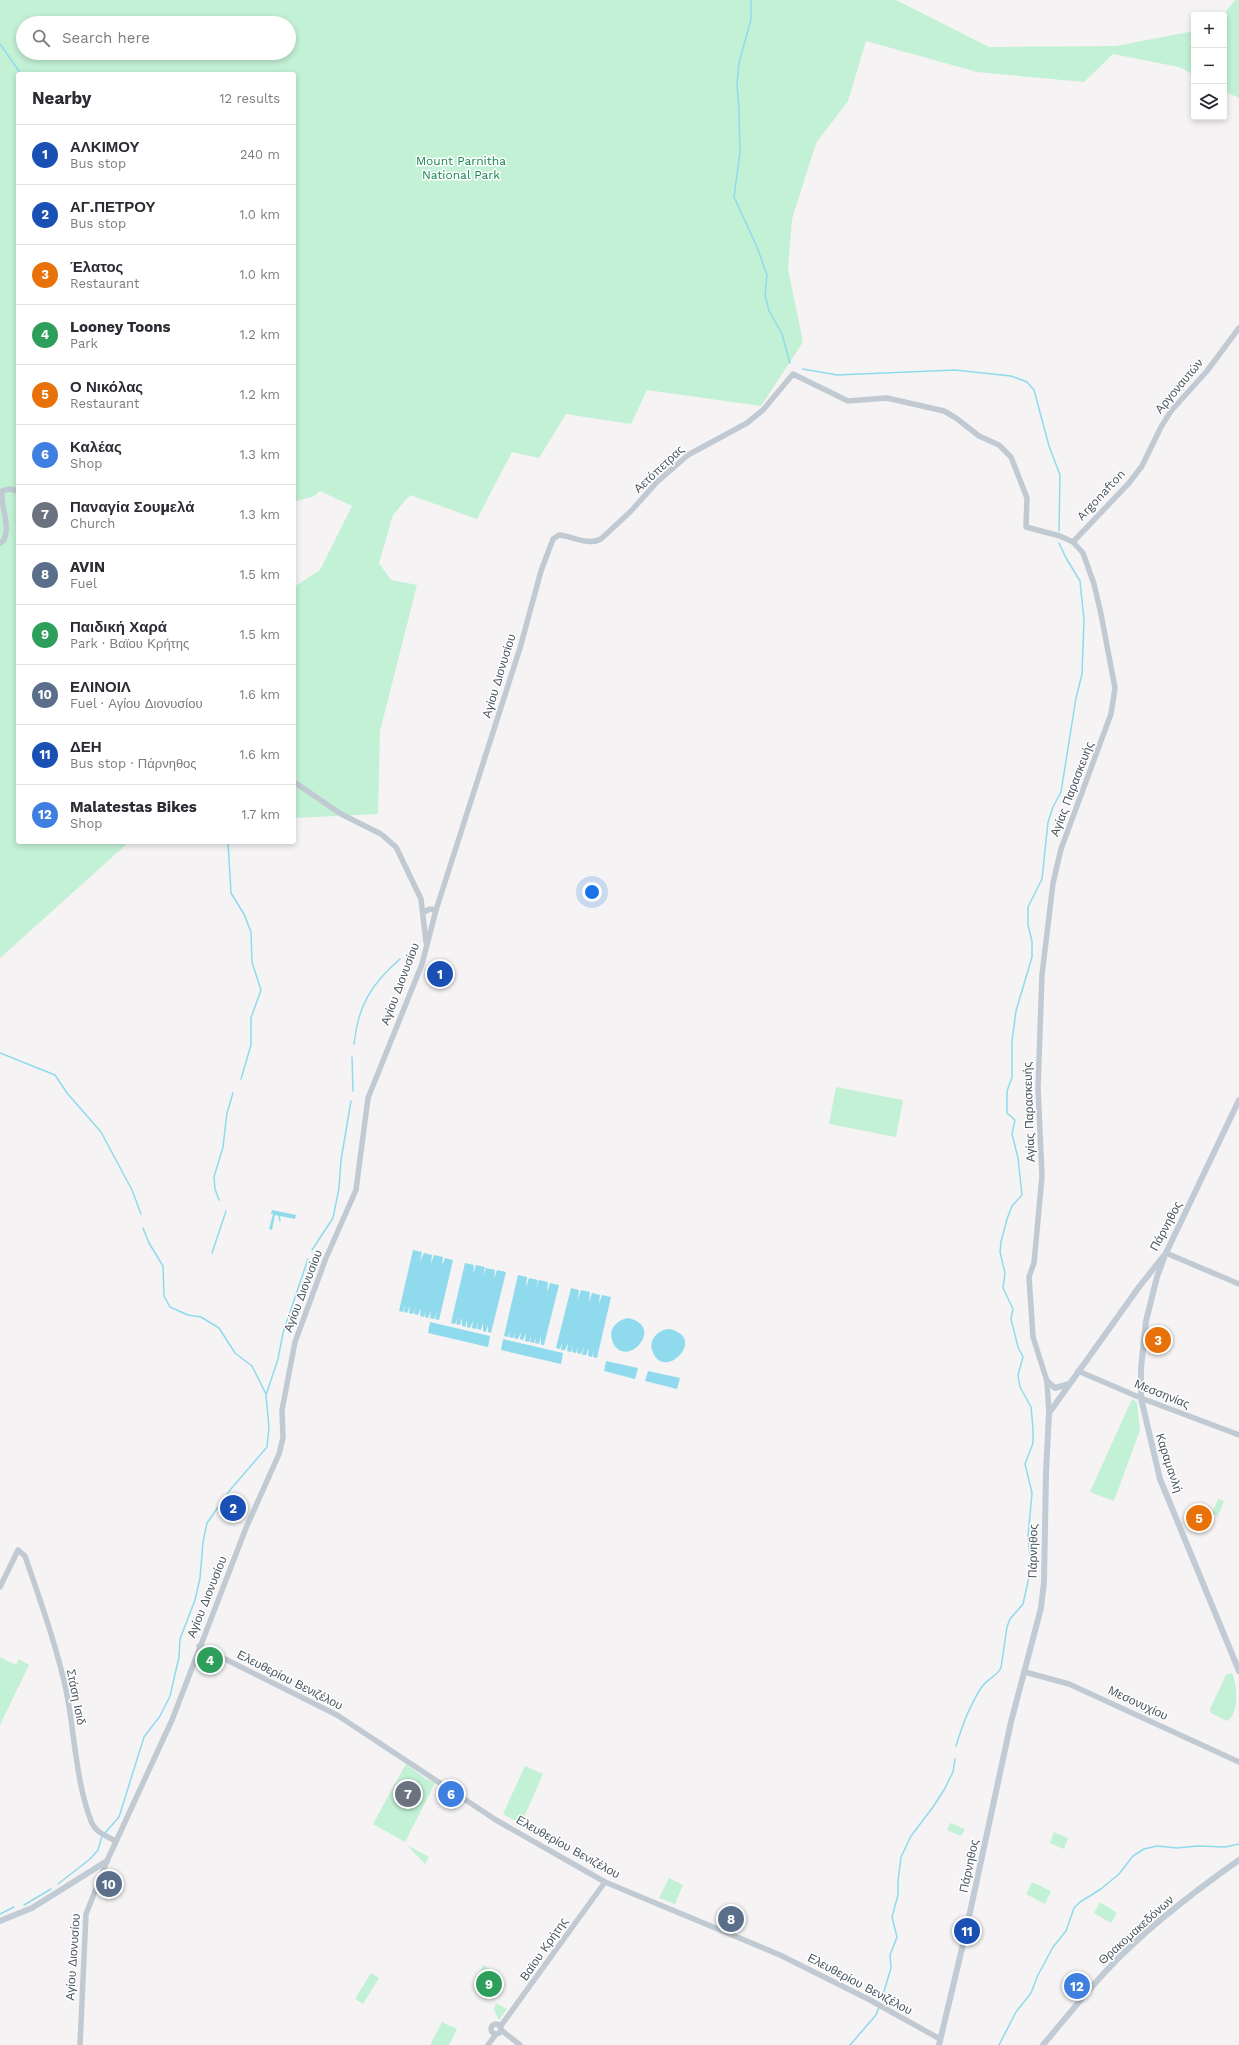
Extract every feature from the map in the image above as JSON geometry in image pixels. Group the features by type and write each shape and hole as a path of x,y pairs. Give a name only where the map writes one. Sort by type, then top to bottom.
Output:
{"main road":[{"name":"Πάρνηθος","path":"940,2042 964,1940 1011,1722 1041,1608 1044,1582 1046,1473 1049,1413 1139,1287 1166,1253 1239,1100"},
{"name":"Καραμανλή","path":"1166,1253 1157,1277 1146,1321 1141,1368 1141,1398 1160,1479 1237,1662 1239,1671"},
{"path":"1047,1381 1055,1388 1069,1384"},
{"name":"Θρακομακεδόνων","path":"1043,2045 1107,1970 1136,1942 1171,1912 1239,1860"},
{"path":"0,1921 32,1908 107,1861"}],"street":[{"name":"Αργοναυτών","path":"1144,462 1161,426 1171,412 1207,371 1239,328"},
{"name":"Αετόπετρας","path":"552,539 559,535 587,542 596,542 601,539 631,511 657,482 688,455 747,423 764,410 793,374 848,401 888,398 928,406 944,411 956,418 979,436 1000,445 1009,454 1027,498 1026,527 1060,536 1073,542"},
{"name":"Argonafton","path":"1073,542 1129,483 1144,462"},
{"path":"0,543 4,540 8,526 2,499 2,491 9,489 16,490"},
{"name":"Αγίου Διονυσίου","path":"80,2045 86,1914 107,1861 172,1720 199,1646 246,1528 282,1446 282,1410 295,1342 326,1258 356,1190 368,1098 412,989 427,946 436,910 507,689 541,570 552,539"},
{"name":"Αγίας Παρασκευής","path":"1049,1413 1047,1381 1033,1337 1029,1277 1034,1263 1042,1176 1038,1088 1042,981 1053,883 1061,849 1111,714 1115,688 1094,584 1082,553 1073,542"},
{"path":"296,783 341,814 381,834 396,847 417,887 424,912 427,946"},
{"path":"424,912 430,909 436,910"},
{"path":"1166,1253 1239,1284"},
{"name":"Μεσσηνίας","path":"1078,1371 1141,1398 1239,1435"},
{"name":"Στάση Ισιδ","path":"0,1587 18,1550 25,1556 51,1632 66,1690 80,1780 91,1820 99,1833 116,1841"},
{"name":"Ελευθερίου Βενιζέλου","path":"199,1646 336,1715 496,1820 605,1882 780,1955 870,2000 940,2042"},
{"name":"Μεσονυχίου","path":"1025,1672 1069,1684 1239,1762"},
{"name":"Βαϊου Κρήτης","path":"488,2045 605,1882"},
{"path":"499,2031 519,2045"}],"green space":[{"name":"Mount Parnitha National Park","path":"0,0 896,0 989,47 1116,46 1191,32 1191,73 1179,67 1113,54 1084,82 977,72 866,41 848,101 816,143 792,219 788,269 803,342 761,406 647,390 631,424 566,414 539,458 512,452 477,519 410,495 393,515 379,563 391,580 417,585 380,731 378,814 296,818 296,586 320,570 352,506 320,491 314,496 296,501 296,72 16,72 16,844 127,844 0,958"},
{"path":"1235,0 1239,0 1239,98 1227,92 1227,12 1225,12"},
{"path":"836,1087 903,1100 896,1137 829,1124"},
{"path":"1132,1399 1137,1402 1140,1430 1114,1501 1090,1492"},
{"path":"1218,1499 1224,1501 1218,1516 1212,1514"},
{"path":"0,1657 16,1665 19,1659 29,1665 0,1725"},
{"path":"1232,1673 1235,1685 1236,1700 1234,1713 1227,1721 1211,1713 1210,1709 1226,1675"},
{"path":"406,1764 426,1779 435,1783 405,1842 373,1824"},
{"path":"525,1766 543,1774 521,1824 503,1814"},
{"path":"950,1823 965,1829 961,1836 947,1830"},
{"path":"1054,1832 1068,1838 1064,1849 1050,1843"},
{"path":"407,1845 429,1857 425,1864"},
{"path":"669,1878 683,1885 675,1904 659,1898"},
{"path":"1032,1882 1051,1891 1045,1904 1026,1894"},
{"path":"1100,1902 1117,1913 1111,1923 1094,1913"},
{"path":"483,1965 501,1975 490,1999 485,1992 480,1979"},
{"path":"371,1973 379,1978 363,2004 355,1999"},
{"path":"496,2003 507,2009 499,2020 494,2010"},
{"path":"442,2022 457,2029 449,2045 430,2045"}],"water":[{"path":"272,1210 296,1215 295,1219 275,1215 272,1230 269,1229 273,1214 271,1214"},
{"path":"413,1250 422,1252 420,1261 424,1253 432,1255 431,1264 434,1255 443,1257 442,1266 445,1258 453,1260 439,1320 435,1319 437,1312 434,1319 430,1318 431,1311 428,1318 425,1317 426,1310 424,1317 420,1316 421,1308 418,1315 414,1314 415,1307 413,1314 409,1313 410,1306 407,1313 404,1312 405,1305 403,1312 399,1311"},
{"path":"465,1263 474,1265 473,1274 476,1265 485,1267 483,1276 486,1268 495,1270 494,1279 497,1270 506,1272 491,1333 488,1332 488,1325 486,1332 483,1331 483,1323 481,1330 477,1329 478,1322 476,1329 472,1328 473,1321 470,1328 467,1327 467,1320 465,1327 462,1326 462,1318 460,1325 456,1324 458,1317 455,1324 451,1323"},
{"path":"518,1275 527,1277 526,1287 529,1278 538,1280 536,1289 539,1280 548,1282 547,1292 550,1283 559,1285 544,1345 541,1345 541,1337 539,1344 535,1343 536,1336 534,1343 530,1342 531,1335 529,1342 525,1341 526,1333 523,1340 520,1339 521,1332 518,1339 514,1338 515,1331 513,1338 509,1337 510,1330 508,1337 504,1336"},
{"path":"571,1288 579,1290 578,1299 581,1290 590,1292 589,1302 592,1293 600,1295 599,1304 602,1295 611,1297 597,1358 593,1357 594,1350 592,1357 588,1356 589,1348 586,1355 582,1355 584,1347 581,1354 577,1353 578,1346 576,1353 572,1352 573,1345 571,1352 567,1351 568,1343 565,1350 561,1350 562,1342 560,1349 556,1348"},
{"path":"628,1318 639,1323 644,1330 643,1338 639,1345 632,1350 625,1352 617,1349 612,1340 611,1332 617,1323"},
{"path":"430,1322 490,1336 488,1347 428,1333"},
{"path":"669,1329 680,1334 685,1340 684,1348 680,1355 673,1360 665,1362 658,1359 651,1346 653,1339 658,1333"},
{"path":"503,1339 563,1353 561,1364 501,1350"},
{"path":"606,1361 638,1368 635,1379 604,1371"},
{"path":"648,1371 680,1378 677,1389 645,1381"}],"waterway":[{"path":"751,0 751,19 739,63 737,84 740,152 734,197 757,247 767,275 765,295 769,311 782,334 790,363"},
{"path":"0,44 20,72"},
{"path":"803,369 837,375 955,370 1011,376 1027,382 1034,390 1049,446 1060,475 1059,531"},
{"path":"956,1746 973,1701 983,1685 1001,1668 1007,1627 1010,1619 1023,1604 1031,1568 1028,1536 1032,1493 1025,1464 1033,1443 1031,1407 1020,1387 1018,1375 1023,1357 1018,1347 1011,1319 1013,1309 1003,1288 1005,1273 1000,1252 1001,1242 1012,1206 1022,1195 1018,1158 1012,1134 1015,1120 1007,1113 1007,1091 1012,1077 1012,1041 1016,1011 1032,957 1032,941 1028,925 1028,907 1042,879 1048,822 1053,807 1061,792 1076,698 1082,674 1084,620 1080,581 1059,543"},
{"path":"228,844 231,893 244,914 251,932 252,962 261,990 251,1018 251,1045 241,1079"},
{"path":"354,1044 359,1018 368,997 381,977 400,959"},
{"path":"0,1053 55,1075 67,1093 101,1132 132,1190 141,1214"},
{"path":"352,1057 353,1091"},
{"path":"219,1200 215,1189 214,1177 223,1147 227,1113 233,1093"},
{"path":"312,1250 333,1218 339,1188 341,1160 351,1101"},
{"path":"212,1253 226,1211"},
{"path":"279,1215 280,1221"},
{"path":"143,1228 149,1243 163,1266 164,1296 170,1307 188,1315 201,1317 219,1328 235,1353 252,1366 266,1394"},
{"path":"105,1833 119,1817 144,1737 160,1716 170,1696 179,1657 180,1639 195,1600 200,1578 203,1542 207,1523 230,1490 267,1447 269,1427 266,1395 278,1359 283,1333 308,1259"},
{"path":"882,1998 891,1968 890,1955 897,1937 892,1917 898,1895 901,1857 911,1836 944,1790 953,1772 955,1759"},
{"path":"58,1884 90,1859 98,1850 102,1836"},
{"path":"999,2045 1016,2012 1031,1993 1038,1975 1053,1947 1066,1931 1074,1908 1119,1874 1133,1856 1144,1849 1157,1846 1177,1848 1197,1846 1225,1847 1239,1844"},
{"path":"24,1905 51,1889"},
{"path":"0,1914 14,1907"},
{"path":"850,2045 876,2015 879,2007"}],"place":[{"name":"ΑΛΚΙΜΟΥ","path":"440,974"},
{"name":"Έλατος","path":"1158,1340"},
{"name":"ΑΓ.ΠΕΤΡΟΥ","path":"233,1508"},
{"name":"Ο Νικόλας","path":"1199,1518"},
{"name":"Looney Toons","path":"210,1660"},
{"name":"Παναγία Σουμελά","path":"408,1794"},
{"name":"Καλέας","path":"451,1794"},
{"name":"ΕΛΙΝΟΙΛ","path":"109,1884"},
{"name":"AVIN","path":"731,1919"},
{"name":"ΔΕΗ","path":"967,1931"},
{"name":"Παιδική Χαρά","path":"489,1984"},
{"name":"Malatestas Bikes","path":"1077,1986"}]}
